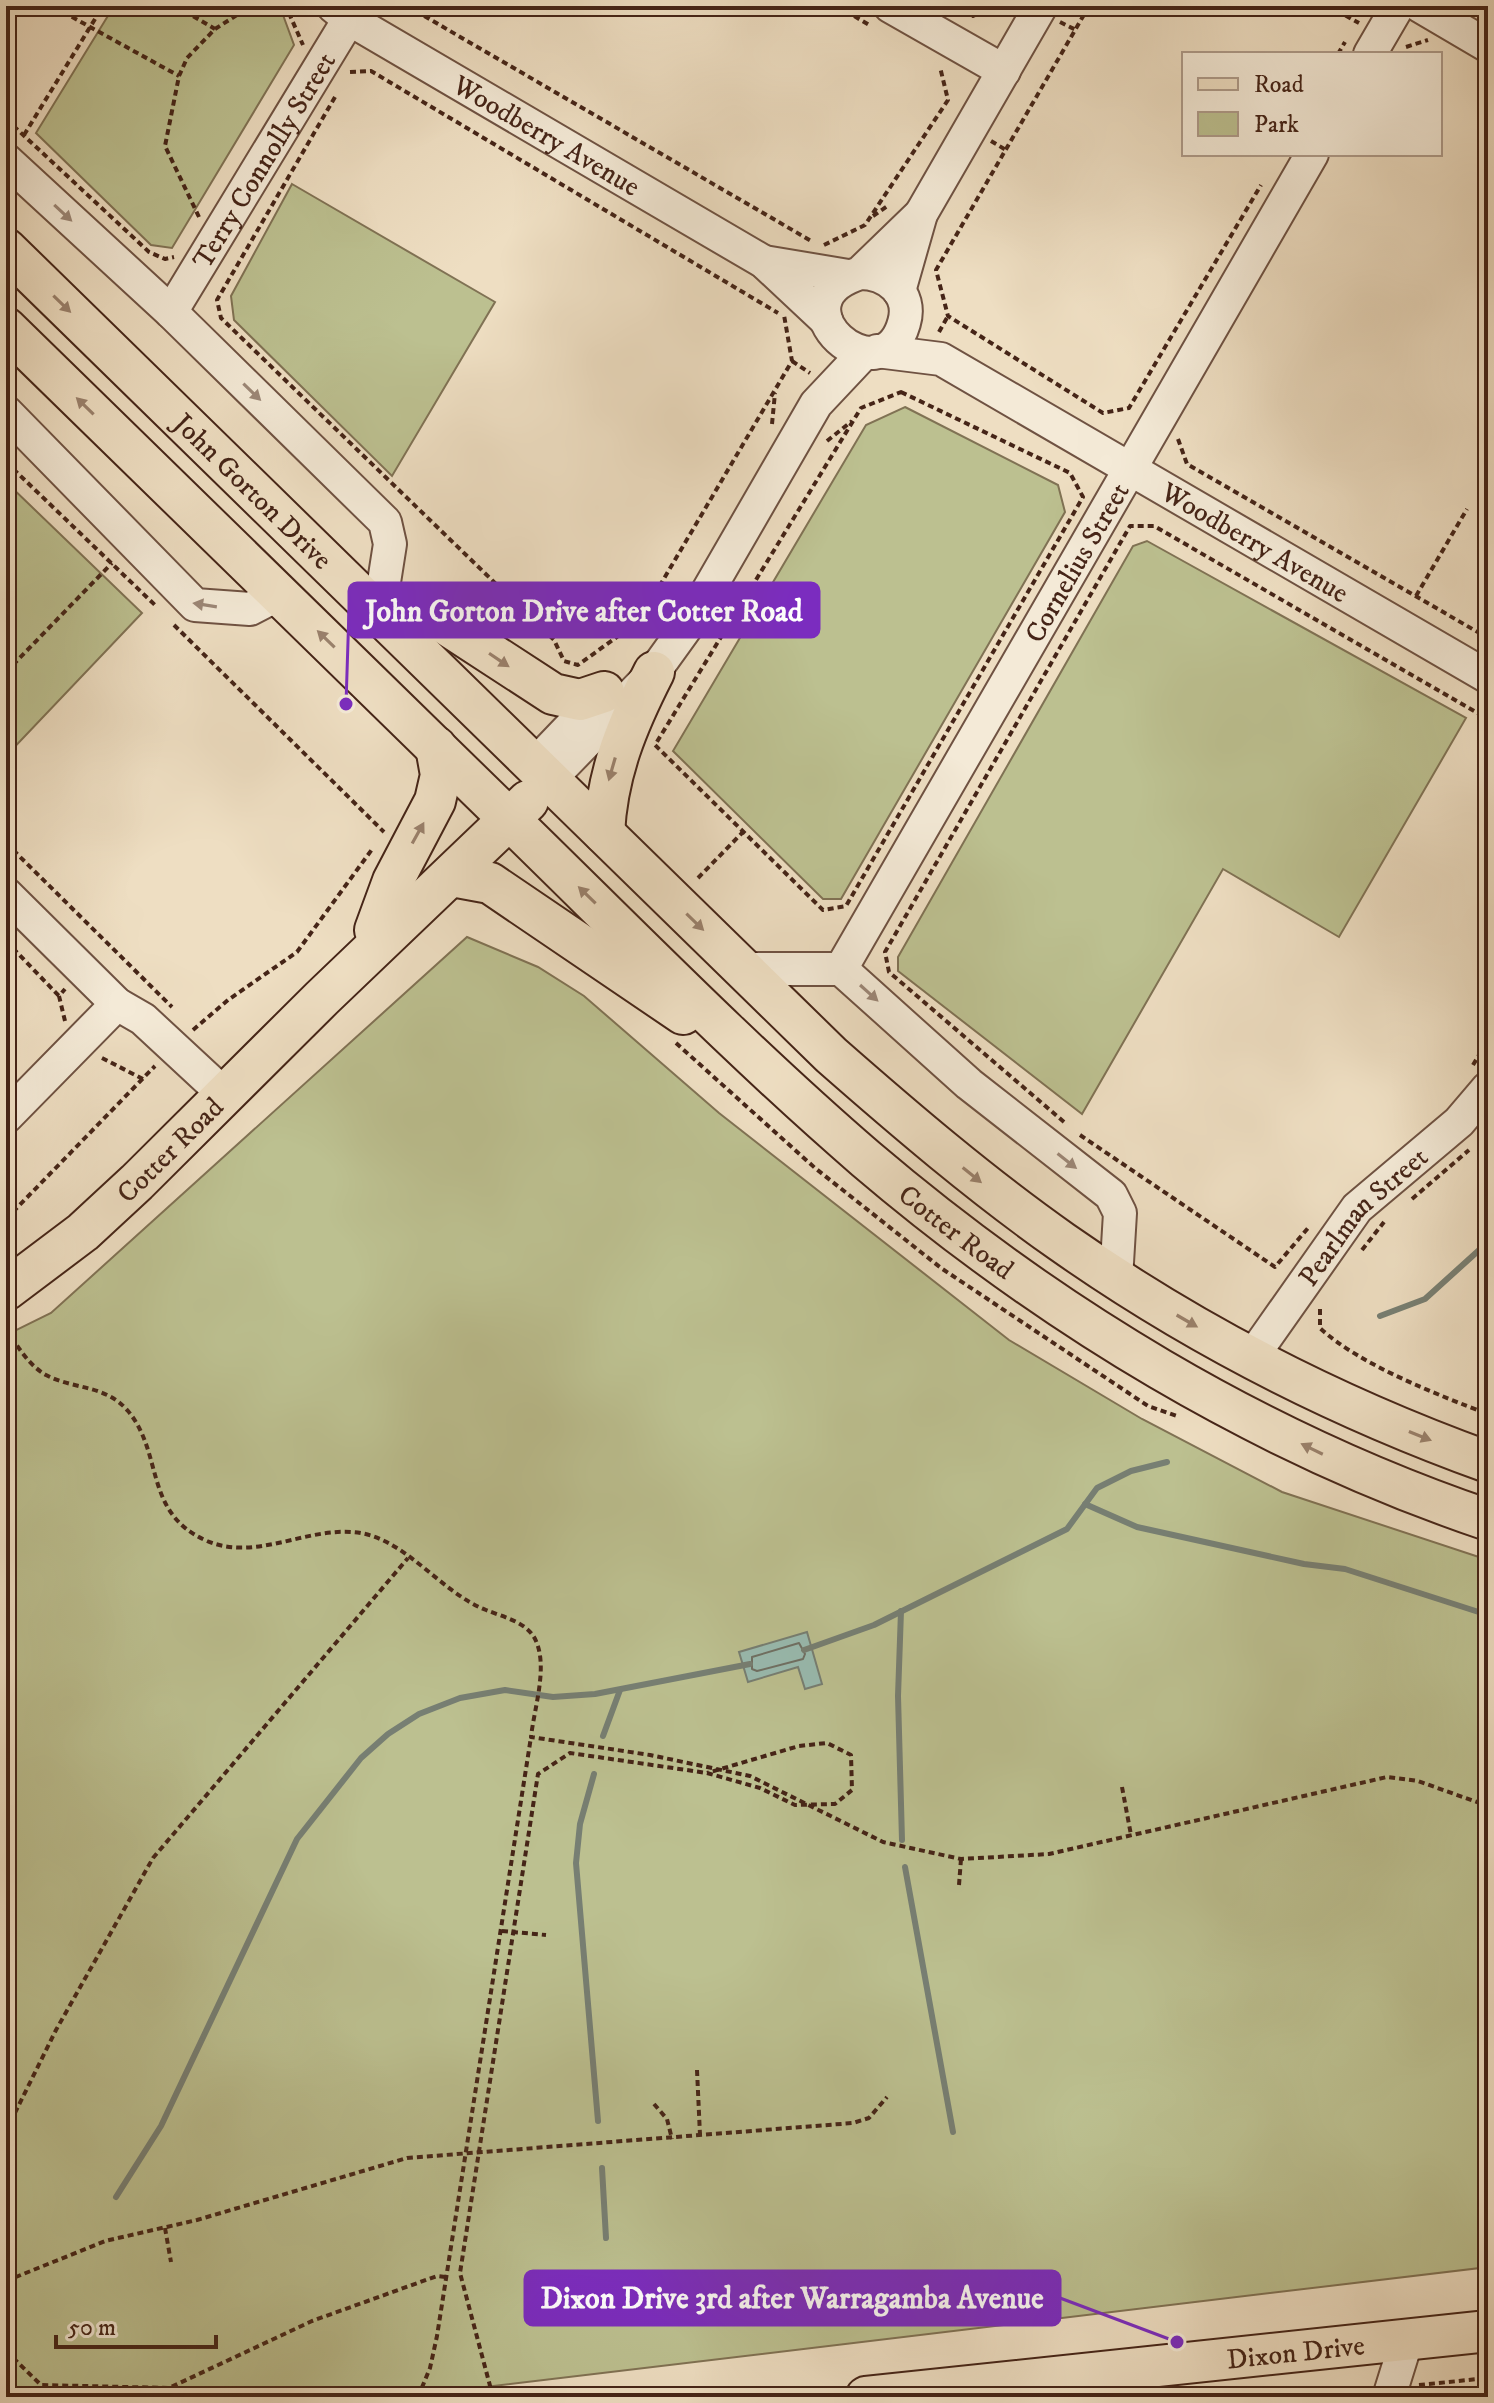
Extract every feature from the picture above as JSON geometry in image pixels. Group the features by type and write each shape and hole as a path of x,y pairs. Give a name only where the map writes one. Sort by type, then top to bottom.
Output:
{"main road":[{"name":"John Gorton Drive","path":"6,249 542,772"},
{"name":"John Gorton Drive","path":"6,328 502,812"},
{"path":"379,614 427,612 553,694 580,700 604,692"},
{"path":"604,833 606,792 614,761 654,672"},
{"path":"375,930 393,881 435,801 441,775 436,747"},
{"name":"Cotter Road","path":"322,998 375,930 542,772 831,1055 1000,1197 1116,1279 1252,1357 1396,1427 1488,1462"},
{"name":"Cotter Road","path":"6,1290 83,1232 218,1104 322,998 452,876 502,812"},
{"name":"Cotter Road","path":"502,812 811,1110 927,1209 1048,1299 1154,1365 1243,1414 1389,1484 1488,1520"},
{"path":"452,876 490,883 699,1026 814,1138 918,1226 996,1284 1048,1299"},
{"name":"Dixon Drive","path":"866,2397 1047,2388 1407,2339 1488,2331"}],"street":[{"path":"542,772 654,672 690,622 816,404 870,352 899,336 902,300 921,214 1041,6"},
{"path":"1371,52 1398,6"},
{"path":"1420,6 1488,46"},
{"name":"Woodberry Avenue","path":"346,10 764,262 828,326"},
{"name":"Terry Connolly Street","path":"171,312 346,10"},
{"path":"884,18 1004,71"},
{"path":"15,148 171,312 385,522 390,544 379,614"},
{"name":"Cornelius Street","path":"841,969 1311,156"},
{"path":"816,404 830,294 921,214"},
{"name":"Woodberry Avenue","path":"764,262 854,274"},
{"path":"854,274 884,277 902,300"},
{"name":"Woodberry Avenue","path":"902,300 941,359"},
{"path":"828,326 851,350 870,352"},
{"name":"Woodberry Avenue","path":"870,352 941,359 1488,677"},
{"name":"John Gorton Drive","path":"6,412 195,605 250,609 279,594"},
{"path":"542,772 604,692 690,622"},
{"path":"6,894 117,1004 129,1028 165,1051 218,1104"},
{"path":"744,969 841,969 969,1084 1111,1195 1120,1213 1116,1279"},
{"path":"6,1117 117,1004"},
{"name":"Pearlman Street","path":"1252,1357 1357,1208 1459,1122 1478,1082"},
{"path":"1389,2397 1407,2339"}],"path":[{"path":"15,148 103,6"},
{"path":"176,6 215,29"},
{"path":"199,217 165,146 179,76 187,58 215,29 251,6"},
{"path":"282,6 288,11 304,44 296,57"},
{"path":"288,11 292,6"},
{"path":"407,6 821,247 865,225 948,100 944,69 930,61"},
{"path":"837,6 884,18"},
{"path":"955,6 973,16 994,6"},
{"path":"1089,6 936,270 948,316 1103,413 1129,408 1263,181"},
{"path":"1483,6 1488,9"},
{"path":"63,12 91,24 179,76"},
{"path":"350,71 371,71 783,316 792,361 639,621 578,665 564,661 554,640 221,318 217,300 350,71"},
{"path":"6,119 15,148 149,252 165,259 176,257 182,247"},
{"path":"193,227 207,204"},
{"path":"901,392 1070,473 1083,497 846,906 823,910 743,832 655,745 861,408 901,392"},
{"path":"1178,438 1187,464 1488,638"},
{"path":"6,462 385,833"},
{"path":"1416,596 1467,509"},
{"path":"1311,1225 1275,1267 1074,1130 889,972 885,952 1130,526 1154,526 1488,719"},
{"path":"6,672 112,563"},
{"path":"6,1219 165,1051 228,1000 297,952 394,824"},
{"path":"698,878 743,832"},
{"path":"6,843 165,1051"},
{"path":"6,941 59,996"},
{"path":"1478,1082 1488,1040"},
{"path":"82,1041 109,1064 165,1051"},
{"path":"1409,1202 1453,1167 1479,1140"},
{"path":"1359,1254 1387,1219"},
{"path":"1323,1300 1317,1321 1325,1332 1437,1395 1488,1414"},
{"path":"6,1329 25,1355 45,1374 105,1393 129,1412 142,1439 159,1494 179,1522 196,1535 225,1546 246,1548 324,1533 357,1532 384,1542 461,1599 528,1630 539,1649 539,1679 531,1737 467,2152 430,2368 418,2397"},
{"path":"6,2131 56,2030 153,1858 408,1558"},
{"path":"531,1737 723,1768 763,1781 883,1842 961,1859 1032,1858 1387,1777 1418,1781 1488,1806"},
{"path":"493,2397 460,2273 538,1774 570,1753 707,1773 760,1788 795,1805 835,1804 852,1790 851,1755 827,1743 799,1746 707,1773"},
{"path":"1122,1787 1131,1835"},
{"path":"959,1885 961,1859"},
{"path":"502,1931 546,1935"},
{"path":"697,2070 700,2135"},
{"path":"6,2281 105,2241 165,2228 382,2164 467,2152 853,2123 869,2118 887,2097"},
{"path":"654,2104 667,2119 672,2139"},
{"path":"165,2228 171,2262"},
{"path":"6,2351 41,2385 169,2388 312,2321 437,2276 446,2277"}],"green space":[{"path":"114,6 272,6 283,15 294,45 172,248 151,245 36,133"},
{"path":"292,184 495,302 392,476 234,320 231,296"},
{"path":"905,407 1058,485 1065,512 841,899 823,899 673,751 866,425"},
{"path":"6,482 142,613 6,756"},
{"path":"1147,541 1466,718 1339,937 1223,869 1082,1114 898,971 898,957 1133,546"},
{"path":"467,937 538,967 584,996 719,1113 1009,1340 1142,1419 1282,1492 1488,1560 1488,2267 402,2397 6,2397 6,1335 51,1313"}],"water":[{"path":"807,1632 822,1684 805,1689 798,1667 748,1682 739,1652"}],"waterway":[{"path":"1380,1316 1425,1299 1488,1242"},
{"path":"804,1650 874,1625 1067,1529 1097,1488 1131,1471 1167,1462"},
{"path":"1085,1504 1137,1527 1304,1564 1345,1569 1488,1615"},
{"path":"901,1611 898,1696 902,1840"},
{"path":"116,2197 161,2126 297,1839 361,1758 388,1734 419,1714 460,1698 505,1690 553,1697 595,1694 750,1664"},
{"path":"603,1736 620,1690"},
{"path":"594,1774 580,1824 576,1863 598,2121"},
{"path":"905,1867 953,2132"},
{"path":"602,2168 606,2238"}],"place":[{"name":"John Gorton Drive after Cotter Road","path":"346,704"},
{"name":"Dixon Drive 3rd after Warragamba Avenue","path":"1177,2342"}]}
